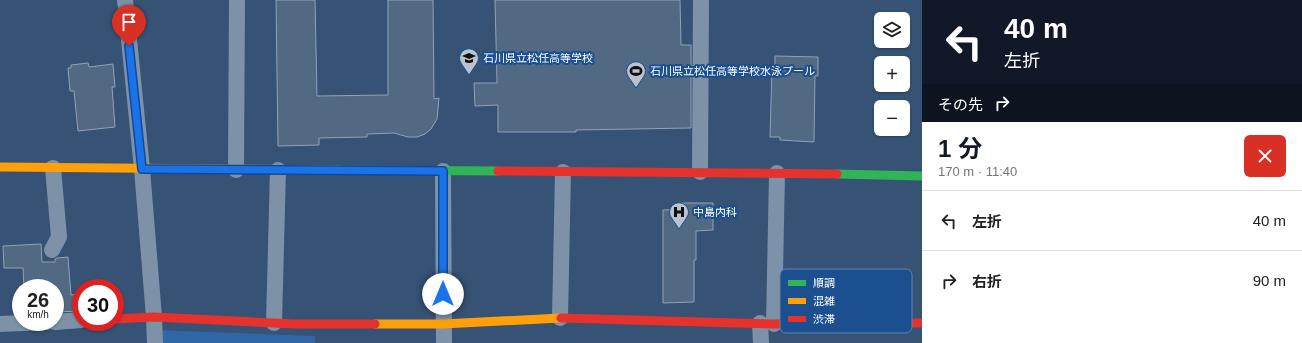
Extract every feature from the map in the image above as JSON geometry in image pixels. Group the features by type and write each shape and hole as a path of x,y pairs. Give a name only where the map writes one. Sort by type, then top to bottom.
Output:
{"street":[{"path":"125,0 142,169 155,343"},
{"path":"236,170 237,0"},
{"path":"700,172 701,0"},
{"path":"0,167 236,170 700,172 922,176"},
{"path":"52,250 59,237 53,168"},
{"path":"274,323 278,170"},
{"path":"443,171 444,343"},
{"path":"560,318 563,172"},
{"path":"761,343 767,324 777,173"},
{"path":"124,319 154,317 274,323 443,324 560,318 780,324"},
{"path":"0,324 12,323"},
{"path":"912,323 922,323"}],"shaded area":[{"path":"155,330 315,336 315,343 154,343"}],"building":[{"path":"276,0 315,0 317,96 388,95 388,0 433,0 434,99 439,98 437,119 431,129 425,134 417,137 408,137 394,133 367,134 367,137 319,138 319,145 278,146"},
{"path":"495,0 680,0 681,45 691,45 691,128 576,130 576,132 498,132 498,105 475,106 474,83 497,83"},
{"path":"775,56 818,57 818,76 815,76 814,142 780,140 780,137 770,137 772,67 775,67"},
{"path":"88,63 89,67 113,64 115,87 112,87 115,127 78,131 74,91 70,91 68,68 71,68 71,65"},
{"path":"682,203 713,203 713,230 696,231 694,302 663,303 663,210 681,209"},
{"path":"41,244 42,262 55,262 55,259 57,258 68,257 72,295 72,311 64,312 64,279 24,279 23,268 4,268 3,246"}],"traffic: fast":[{"path":"339,170 498,171"},
{"path":"837,174 922,176"}],"traffic: slow":[{"path":"0,167 339,170"},
{"path":"375,324 443,324 561,318"}],"traffic: jam":[{"path":"498,171 837,174"},
{"path":"124,319 154,317 294,324 375,324"},
{"path":"561,318 780,324"},
{"path":"912,323 922,323"}],"place":[{"name":"石川県立松任高等学校","path":"469,75"},
{"name":"石川県立松任高等学校水泳プール","path":"636,88"},
{"name":"中島内科","path":"679,229"}],"route":[{"path":"129,46 142,169 443,171 443,294"}]}
